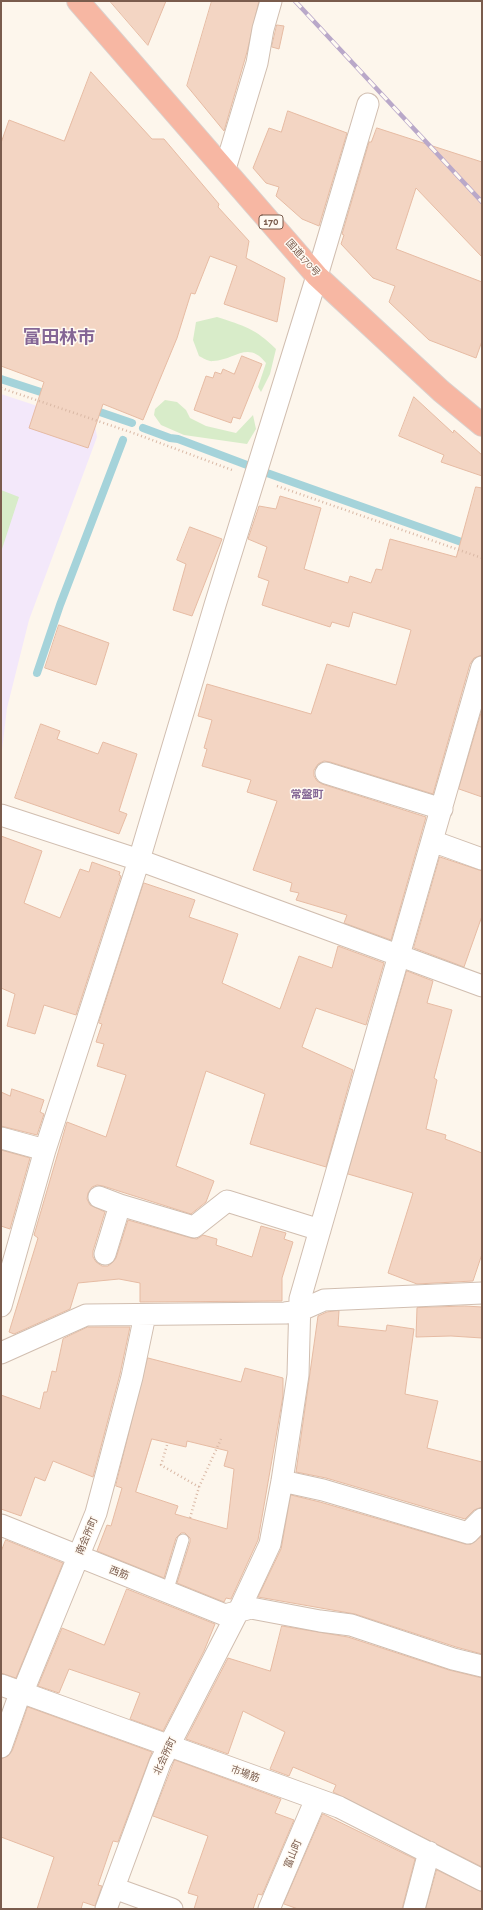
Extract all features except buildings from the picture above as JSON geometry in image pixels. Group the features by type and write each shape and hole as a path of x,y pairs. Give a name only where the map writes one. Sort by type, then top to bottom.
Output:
{"highway":[{"name":"国道170号","path":"78,1 317,276 441,391 482,426"}],"street":[{"path":"225,169 257,64 263,29 271,1"},
{"path":"1,1306 45,1150 139,860 368,104"},
{"name":"北会所町","path":"106,1909 160,1763 239,1610 270,1544 282,1481 298,1375 300,1299 482,667"},
{"path":"326,773 442,809"},
{"path":"1,815 139,860 482,986"},
{"path":"432,841 482,859"},
{"path":"1,1138 45,1150"},
{"path":"99,1197 120,1205 194,1227 227,1201 320,1230"},
{"path":"105,1254 120,1205"},
{"path":"1,1353 86,1315 285,1313 299,1310 324,1300 482,1293"},
{"name":"南会所町","path":"1,1747 21,1692 96,1513 132,1377 146,1315"},
{"path":"282,1481 323,1490 468,1533 482,1519"},
{"name":"西筋","path":"1,1524 78,1557 225,1615 251,1608 320,1621 351,1625 453,1659 482,1666"},
{"name":"市場筋","path":"1,1685 339,1808 482,1880"},
{"name":"富山町","path":"269,1909 316,1799"},
{"path":"414,1909 429,1852"},
{"path":"114,1888 172,1909"}],"lane":[{"path":"167,1592 183,1540"}],"path":[{"path":"1,388 136,434 254,478 482,558"},
{"path":"190,1518 199,1486 221,1438"},
{"path":"167,1445 161,1465 199,1486"}],"shaded area":[{"path":"1,394 95,425 97,437 29,620 7,708 1,759"}],"green space":[{"path":"217,317 249,328 262,336 276,349 270,374 261,392 258,387 266,363 259,356 247,352 221,360 211,361 199,356 193,340 196,322"},
{"path":"165,400 177,402 186,410 190,418 206,426 236,433 253,415 256,429 247,444 184,435 161,425 154,415 155,409"},
{"path":"1,490 19,497 1,552"}],"waterway":[{"path":"1,379 50,395"},
{"path":"91,409 132,423"},
{"path":"143,428 170,438 178,439 247,465"},
{"path":"37,673 60,605 123,440"},
{"path":"267,473 467,544"}],"railway":[{"path":"295,1 482,202"}],"district":[{"name":"富田林市","path":"59,338"},
{"name":"常盤町","path":"307,795"}]}
